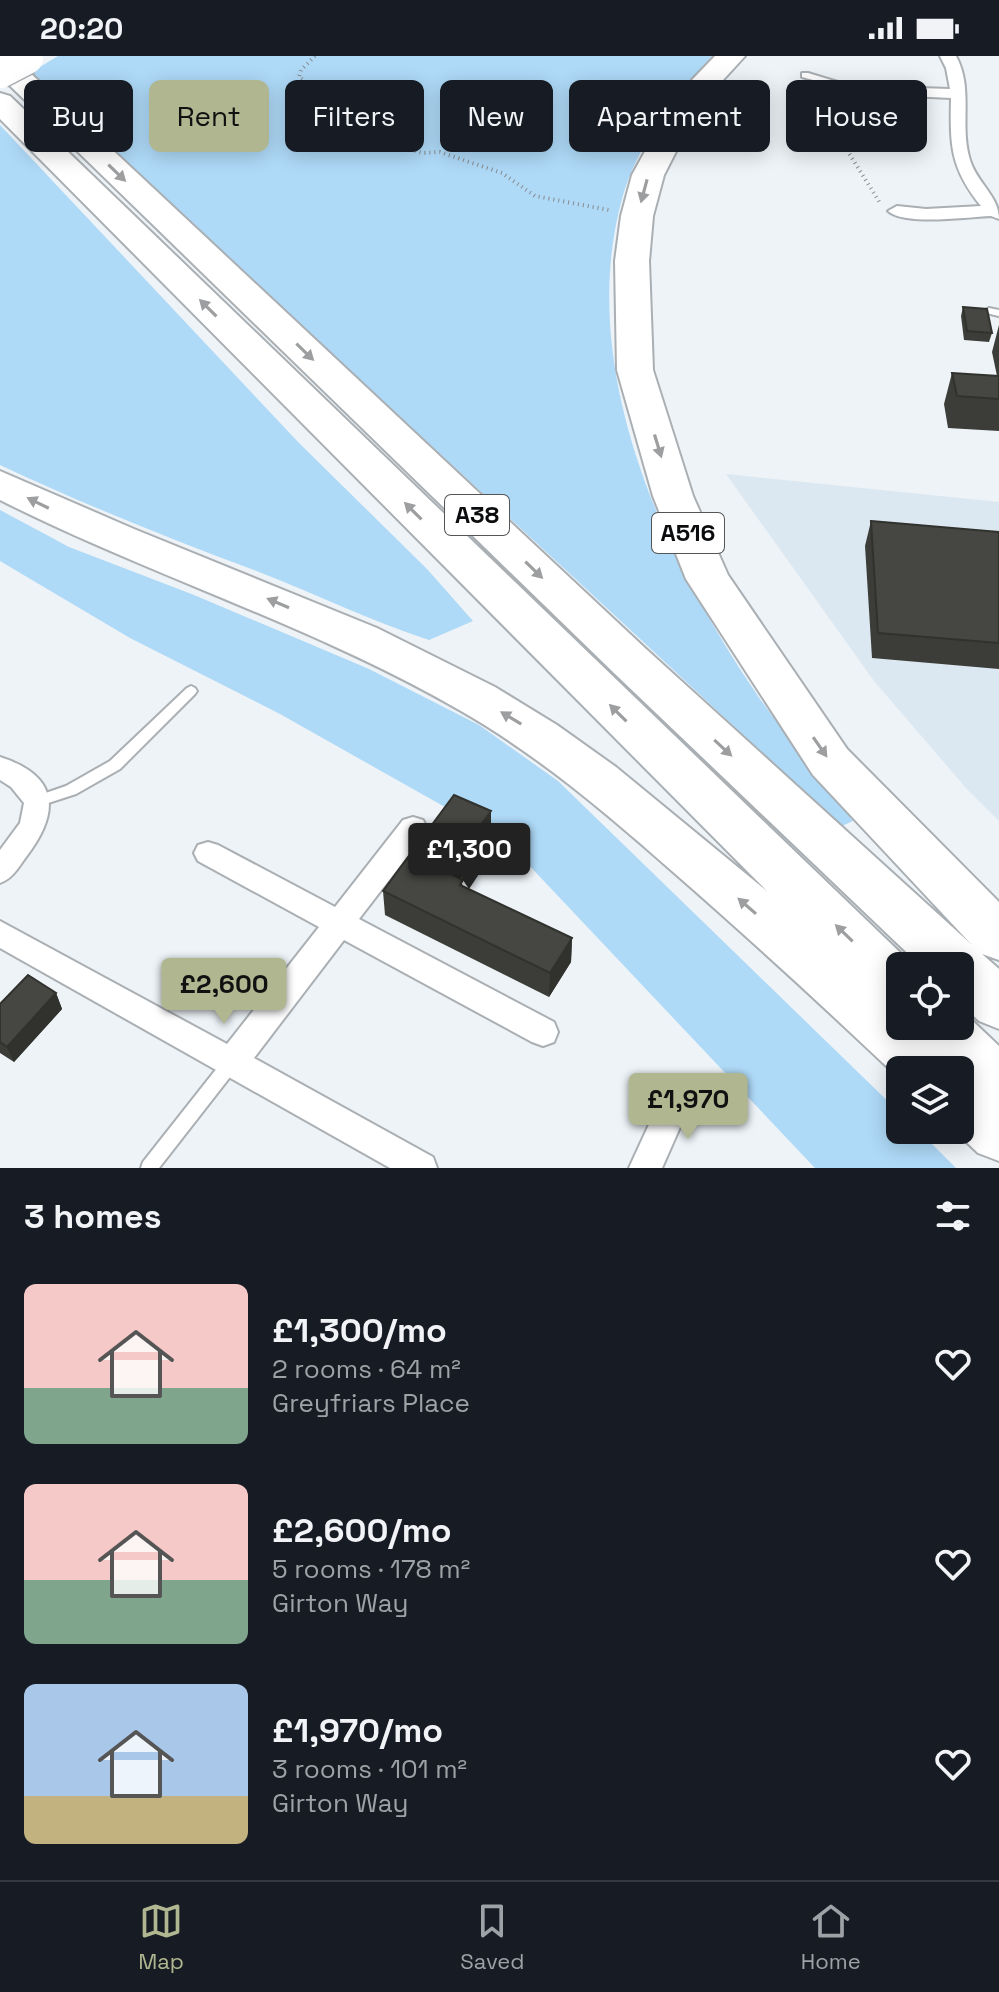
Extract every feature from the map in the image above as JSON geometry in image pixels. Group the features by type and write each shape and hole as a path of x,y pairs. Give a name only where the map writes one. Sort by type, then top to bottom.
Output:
{"highway":[{"name":"A516","path":"731,56 702,86 673,128 648,175 638,213 632,261 635,370 673,496 708,579 830,762 999,937"},
{"path":"0,72 19,58"},
{"name":"A38","path":"19,58 630,661 943,952"},
{"name":"A38","path":"0,102 886,974"},
{"path":"0,484 130,545 241,587 386,650 521,724 598,778 841,987 916,1056"},
{"name":"A38","path":"974,981 999,1004"},
{"path":"953,1040 999,1084"},
{"path":"974,1110 999,1133"}],"street":[{"path":"948,56 956,71 958,139 962,163 997,212"},
{"path":"927,93 957,94"},
{"path":"897,211 926,214 997,212"},
{"path":"0,767 27,781 39,801 35,824 0,871"},
{"path":"232,1062 413,828"},
{"path":"208,853 543,1032"},
{"path":"0,933 421,1168"},
{"path":"645,1168 680,1091"}],"lane":[{"path":"805,75 823,80"},
{"path":"39,801 71,790 115,765 191,691"},
{"path":"149,1168 232,1062"}],"path":[{"path":"315,56 301,70 299,77 403,148 423,153 440,152 502,173 535,196 638,213"},
{"path":"850,152 877,202 897,211"}],"shaded area":[{"path":"58,56 712,56 691,80 569,80 569,152 641,152 622,199 611,262 610,327 619,392 636,456 660,519 720,637 754,690 853,821 840,827 117,152 133,152 133,80 37,80 30,73"},
{"path":"0,125 299,443 427,569 473,621 429,640 128,521 0,465"},
{"path":"726,474 999,502 999,821 966,788 874,681"},
{"path":"0,510 69,547 194,595 369,669 479,725 558,781 886,1099 886,1144 932,1144 956,1168 815,1168 507,842 280,714 130,638 0,561"}],"building":[{"path":"963,307 987,309 992,333 967,331"},
{"path":"952,373 999,376 999,399 957,396"},
{"path":"871,521 999,532 999,643 878,633"},
{"path":"454,795 491,811 447,872 463,880 460,885 572,938 550,973 383,891"},
{"path":"28,975 56,993 7,1047 0,1042 0,1004"}]}
